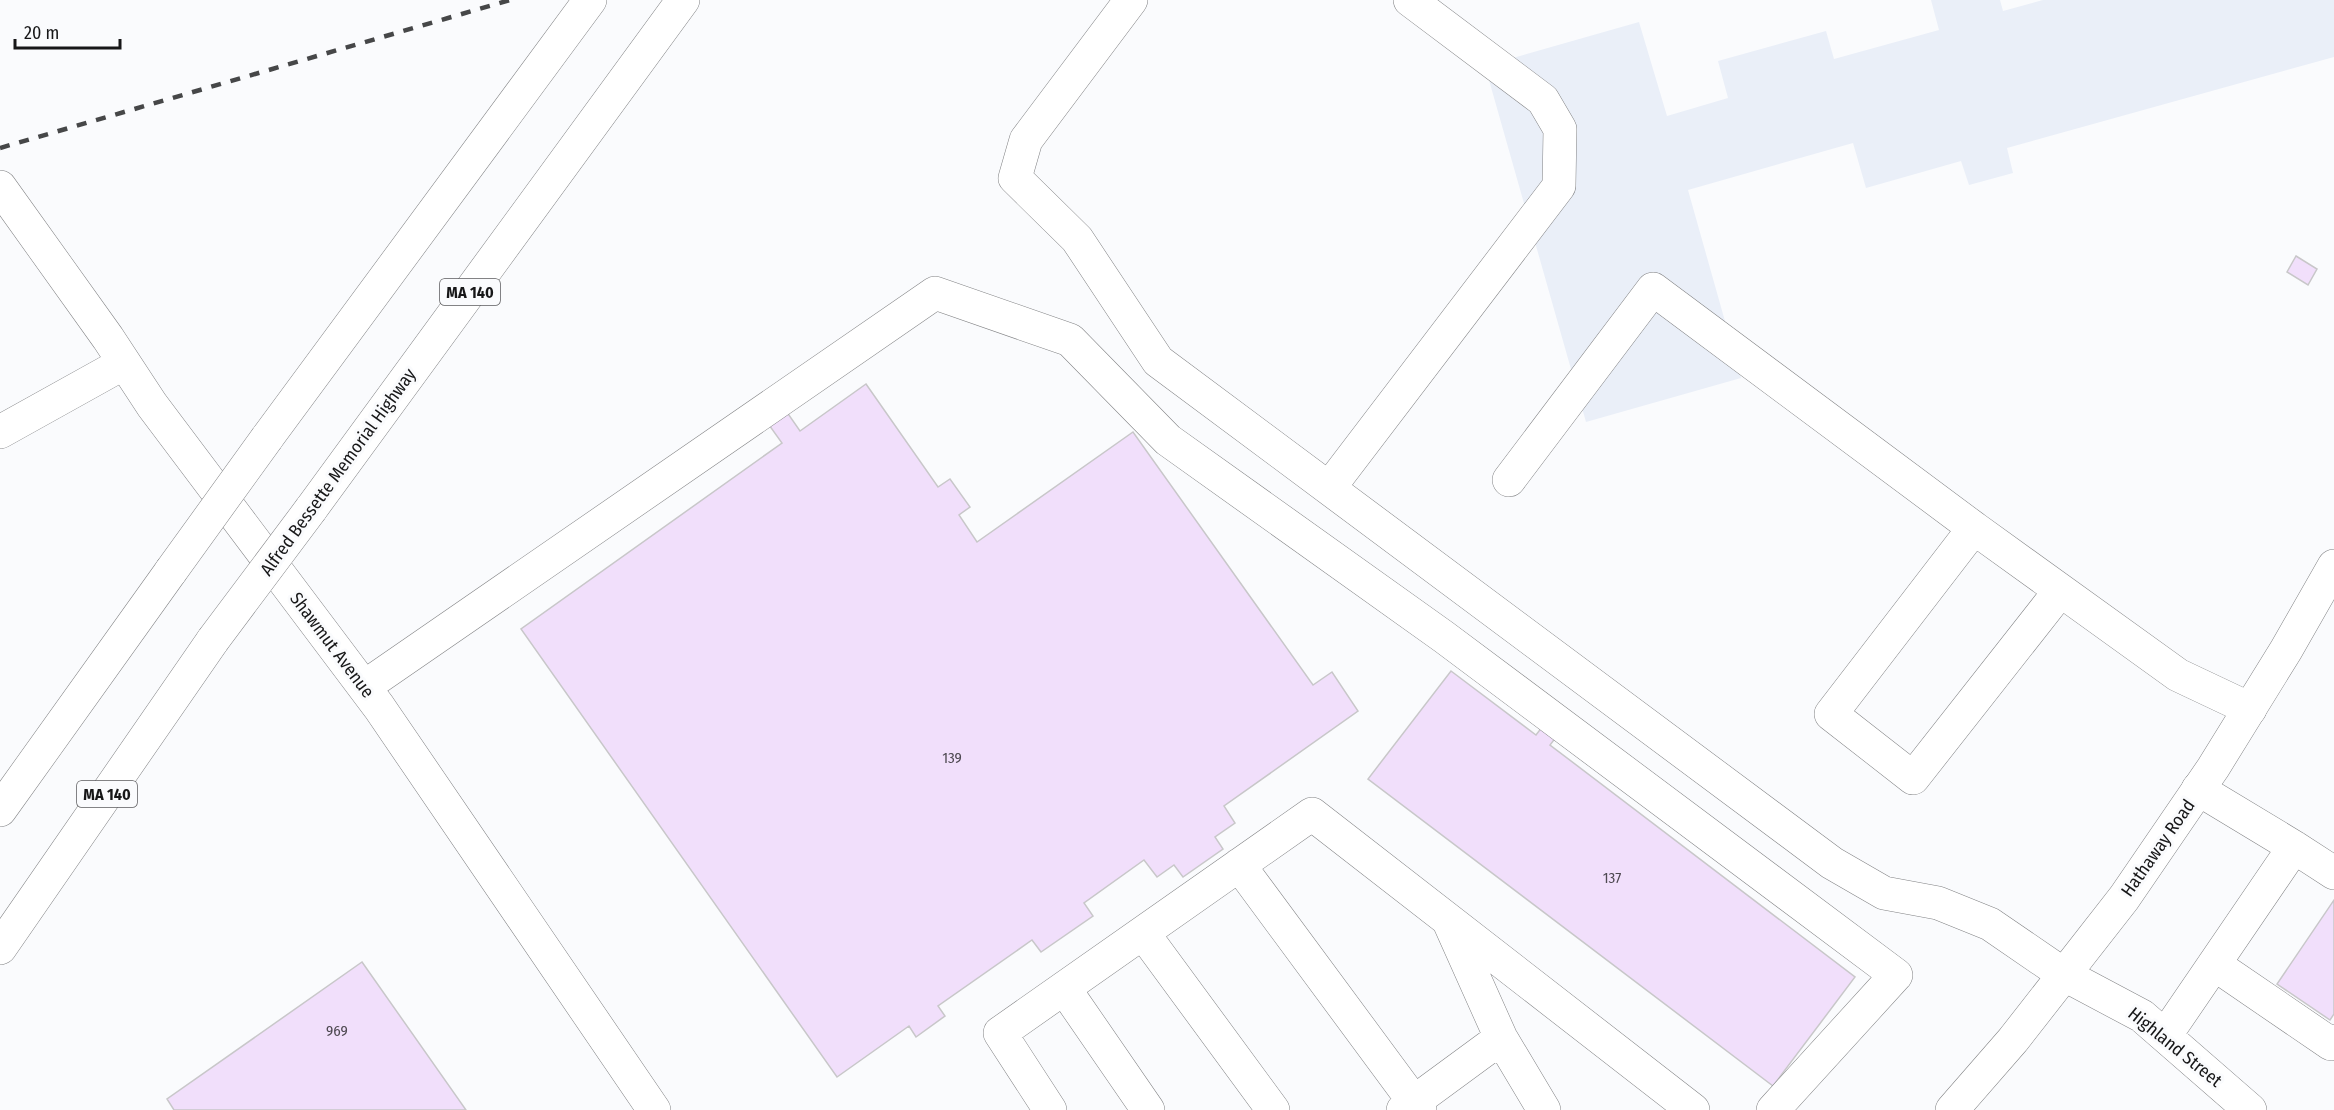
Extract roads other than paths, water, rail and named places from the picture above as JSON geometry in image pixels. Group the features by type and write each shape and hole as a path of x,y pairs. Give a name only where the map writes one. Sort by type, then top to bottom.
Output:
{"main road":[{"path":"0,810 267,438 590,0"},
{"name":"Alfred Bessette Memorial Highway","path":"0,948 213,640 683,0"},
{"name":"Highland Street","path":"1131,0 1026,140 1015,178 1077,239 1158,361 1832,863 1884,893 1938,903 1990,924 2063,974 2142,1016 2250,1110"},
{"path":"1329,488 1559,186 1560,129 1542,100 1410,0"},
{"name":"Shawmut Avenue","path":"5,203 124,363 152,405 364,687 654,1110"},
{"path":"1509,480 1653,289 1974,528 2178,675 2250,709"},
{"path":"364,687 935,293 1070,340 1168,440 1444,637 1896,975 1773,1110"},
{"path":"0,432 124,363"},
{"path":"1974,528 1831,714 1913,778 2060,591"},
{"name":"Hathaway Road","path":"1952,1110 2013,1040 2124,898 2250,709 2334,566"},
{"path":"2198,789 2334,873"},
{"path":"1050,1110 1000,1033 1312,814 1693,1110"},
{"path":"2165,1036 2294,847"},
{"path":"1239,865 1413,1107 1501,1038"},
{"path":"1448,920 1501,1038 1544,1110"},
{"path":"1143,933 1273,1110"},
{"path":"2214,964 2331,1044 2334,1041"},
{"path":"1064,988 1148,1110"}],"railway":[{"path":"0,148 510,0"}]}
